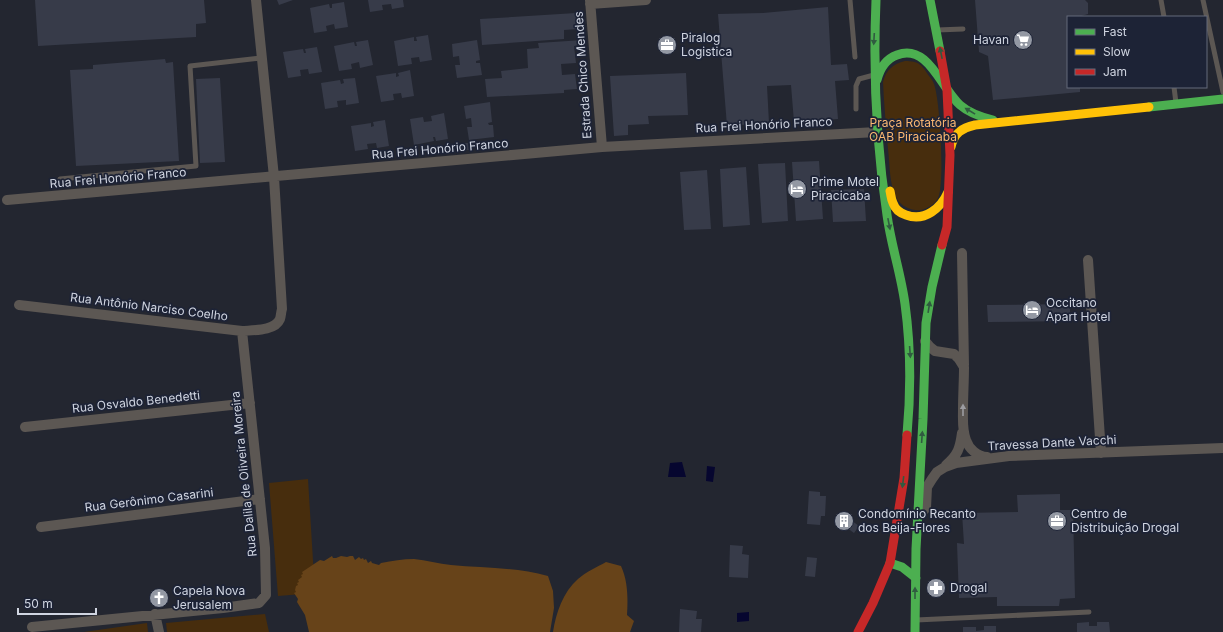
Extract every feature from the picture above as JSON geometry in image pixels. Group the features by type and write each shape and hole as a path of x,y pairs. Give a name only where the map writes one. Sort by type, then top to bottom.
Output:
{"main road":[{"path":"858,632 873,603 890,563 904,471 910,400 910,361 905,303 887,216 877,132 874,47 876,0"},
{"path":"915,632 917,517 923,419 926,323 932,287 947,227 950,155 947,90 930,0"},
{"path":"876,94 876,85 880,68 887,60 895,55 903,52 912,52 920,55 928,61 947,90 971,113 983,118 1001,122"},
{"path":"950,155 952,141 957,133 963,128 981,124 1223,99"},
{"path":"882,166 888,179 894,207 907,216 914,217 931,214 942,205 949,189"},
{"path":"890,563 902,567 916,578"}],"street":[{"path":"256,0 274,177"},
{"path":"590,2 646,0"},
{"name":"Estrada Chico Mendes","path":"590,2 602,147"},
{"name":"Rua Frei Honório Franco","path":"6,200 602,147 877,132"},
{"name":"Rua Antônio Narciso Coelho","path":"19,305 242,331 264,329 275,326 280,319 282,309 274,177"},
{"path":"945,467 957,454 961,441 963,425 964,367 962,253"},
{"path":"1088,260 1101,453"},
{"name":"Rua Dalila de Oliveira Moreira","path":"155,614 260,603 266,595 265,548 242,331"},
{"path":"948,352 956,346 963,331"},
{"path":"926,341 930,347 936,351 954,354 964,367"},
{"name":"Rua Osvaldo Benedetti","path":"25,427 250,403"},
{"path":"963,425 967,444 973,451 982,456 995,457"},
{"name":"Travessa Dante Vacchi","path":"917,517 926,508 927,487 937,472 956,463 1009,456 1223,448"},
{"name":"Rua Gerônimo Casarini","path":"41,527 260,499"},
{"path":"32,627 155,614 159,632"}],"lane":[{"path":"850,0 854,57"},
{"path":"1160,0 1164,16"},
{"path":"1203,0 1206,16"},
{"path":"1207,18 1223,92"},
{"path":"936,30 963,29"},
{"path":"60,179 196,166 190,66 261,58"},
{"path":"856,109 856,86 859,79 875,75"},
{"path":"1174,88 1176,104"},
{"path":"915,620 1089,612"}],"green space":[{"name":"Praça Rotatória OAB Piracicaba","path":"905,61 920,64 932,80 936,93 940,123 940,190 938,198 935,202 921,210 908,208 899,202 892,188 890,175 883,82 886,74 891,68"},
{"path":"308,479 315,593 278,596 269,483"},
{"path":"265,614 269,632 167,632 166,623"},
{"path":"147,623 148,632 84,632"}],"shaded area":[{"path":"682,462 686,477 668,477 670,463"},
{"path":"707,466 715,467 713,482 706,481"},
{"path":"332,556 333,558 336,558 341,556 353,556 355,560 359,557 361,559 363,558 364,560 366,559 368,563 371,561 372,563 379,565 381,563 414,559 451,565 512,569 548,576 553,591 554,608 550,632 309,632 305,615 297,602 298,599 294,593 296,592 296,586 299,582 298,580 302,577 302,572 320,560 324,561"},
{"path":"606,562 621,566 627,590 627,615 634,621 630,632 553,632 558,610 568,590 581,576"},
{"path":"749,612 749,621 737,622 737,613"}],"building":[{"path":"35,0 204,0 206,23 196,24 196,37 38,46"},
{"path":"277,0 293,0 279,5"},
{"path":"368,0 403,0 404,7 392,9 391,4 382,5 383,10 370,12"},
{"name":"Havan","path":"975,0 1085,0 1088,3 1088,14 1081,16 1067,16 1067,88 1080,88 1080,92 993,100 988,56 979,52"},
{"path":"344,2 348,27 335,29 334,24 326,26 327,31 314,33 310,8 329,4 330,8 332,8 332,4"},
{"path":"828,7 831,65 847,64 849,80 835,81 838,119 794,122 791,85 767,86 769,123 727,126 718,14 763,13"},
{"path":"576,13 578,29 564,30 564,39 482,45 480,19"},
{"path":"428,35 432,60 420,62 419,57 411,58 412,64 398,66 394,41 414,37 414,41 417,41 416,37"},
{"path":"368,40 373,65 360,68 359,62 351,64 352,69 339,71 334,46 354,42 355,46 357,46 356,42"},
{"path":"477,40 480,60 476,61 476,63 480,63 482,75 457,78 455,65 460,65 459,56 453,57 452,44"},
{"path":"583,40 583,45 574,46 576,63 561,64 562,75 575,74 577,89 564,90 564,93 487,97 485,79 502,78 501,71 528,68 527,49 539,48 538,43"},
{"path":"317,47 322,72 309,74 308,69 300,70 301,76 288,78 283,52 303,49 304,53 306,53 305,49"},
{"path":"165,59 166,63 173,62 179,161 76,166 70,70 93,69 93,65"},
{"path":"410,70 414,96 402,98 401,93 393,94 394,100 381,102 376,76 396,73 396,77 399,76 398,73"},
{"path":"686,73 688,115 648,116 649,124 628,125 628,135 614,136 610,76"},
{"path":"220,78 225,162 200,163 196,79"},
{"path":"355,78 359,103 346,105 346,100 337,101 338,107 325,109 321,83 340,80 341,84 344,83 343,79"},
{"path":"490,102 492,122 488,123 489,125 493,125 494,137 469,140 467,127 472,127 471,118 466,119 464,106"},
{"path":"444,113 448,139 436,141 435,137 433,137 434,141 414,145 410,119 423,117 424,122 432,121 431,116"},
{"path":"385,120 389,146 377,148 376,143 367,144 368,149 355,151 351,126 371,123 371,127 374,126 373,122"},
{"path":"462,143 468,143 469,150 462,150"},
{"path":"819,161 823,219 796,221 792,162"},
{"path":"785,163 788,221 762,223 758,164"},
{"path":"746,167 750,225 723,227 720,169"},
{"path":"707,170 711,229 684,230 680,172"},
{"path":"864,189 866,221 833,222 831,190"},
{"path":"1070,304 1070,321 988,322 987,305"},
{"path":"809,491 820,492 820,496 826,496 825,516 821,516 820,525 807,524"},
{"path":"1060,494 1060,510 1073,510 1075,598 1060,599 1059,606 997,606 997,597 959,598 957,543 964,544 962,513 1018,512 1017,495"},
{"path":"844,515 859,526 854,533 839,522"},
{"path":"730,545 743,546 742,554 749,555 748,578 729,577"},
{"path":"807,557 817,558 815,577 805,576"},
{"path":"680,609 697,611 696,619 702,619 701,632 679,632"},
{"path":"1089,622 1089,626 1097,626 1097,622 1109,622 1110,632 1077,632 1077,623"},
{"path":"984,626 996,626 996,632 963,632 963,627 976,627 976,631 984,630"}],"traffic: fast":[{"path":"876,0 875,81 880,161 889,226 907,320 910,386 907,435"},
{"path":"930,0 940,51"},
{"path":"877,80 884,64 893,57 908,53 917,55 926,61 933,69 960,105 975,114 993,120"},
{"path":"1149,107 1223,99"},
{"path":"915,632 916,549 923,419 926,323 932,287 942,245"},
{"path":"890,563 902,567 916,578"}],"traffic: slow":[{"path":"951,147 954,138 959,132 975,125 1149,107"},
{"path":"890,191 892,202 896,209 913,217 920,217 932,212 937,208 948,192"}],"traffic: jam":[{"path":"940,51 947,90 950,155 947,227 942,245"},
{"path":"858,632 873,603 890,563 904,478 907,435"}],"place":[{"name":"Havan","path":"1023,40"},
{"name":"Piralog Logistica","path":"667,45"},
{"name":"Prime Motel Piracicaba","path":"797,189"},
{"name":"Occitano Apart Hotel","path":"1032,310"},
{"name":"Condomínio Recanto dos Beija-Flores","path":"844,521"},
{"name":"Centro de Distribuição Drogal","path":"1057,521"},
{"name":"Drogal","path":"936,588"},
{"name":"Capela Nova Jerusalem","path":"159,598"}]}
